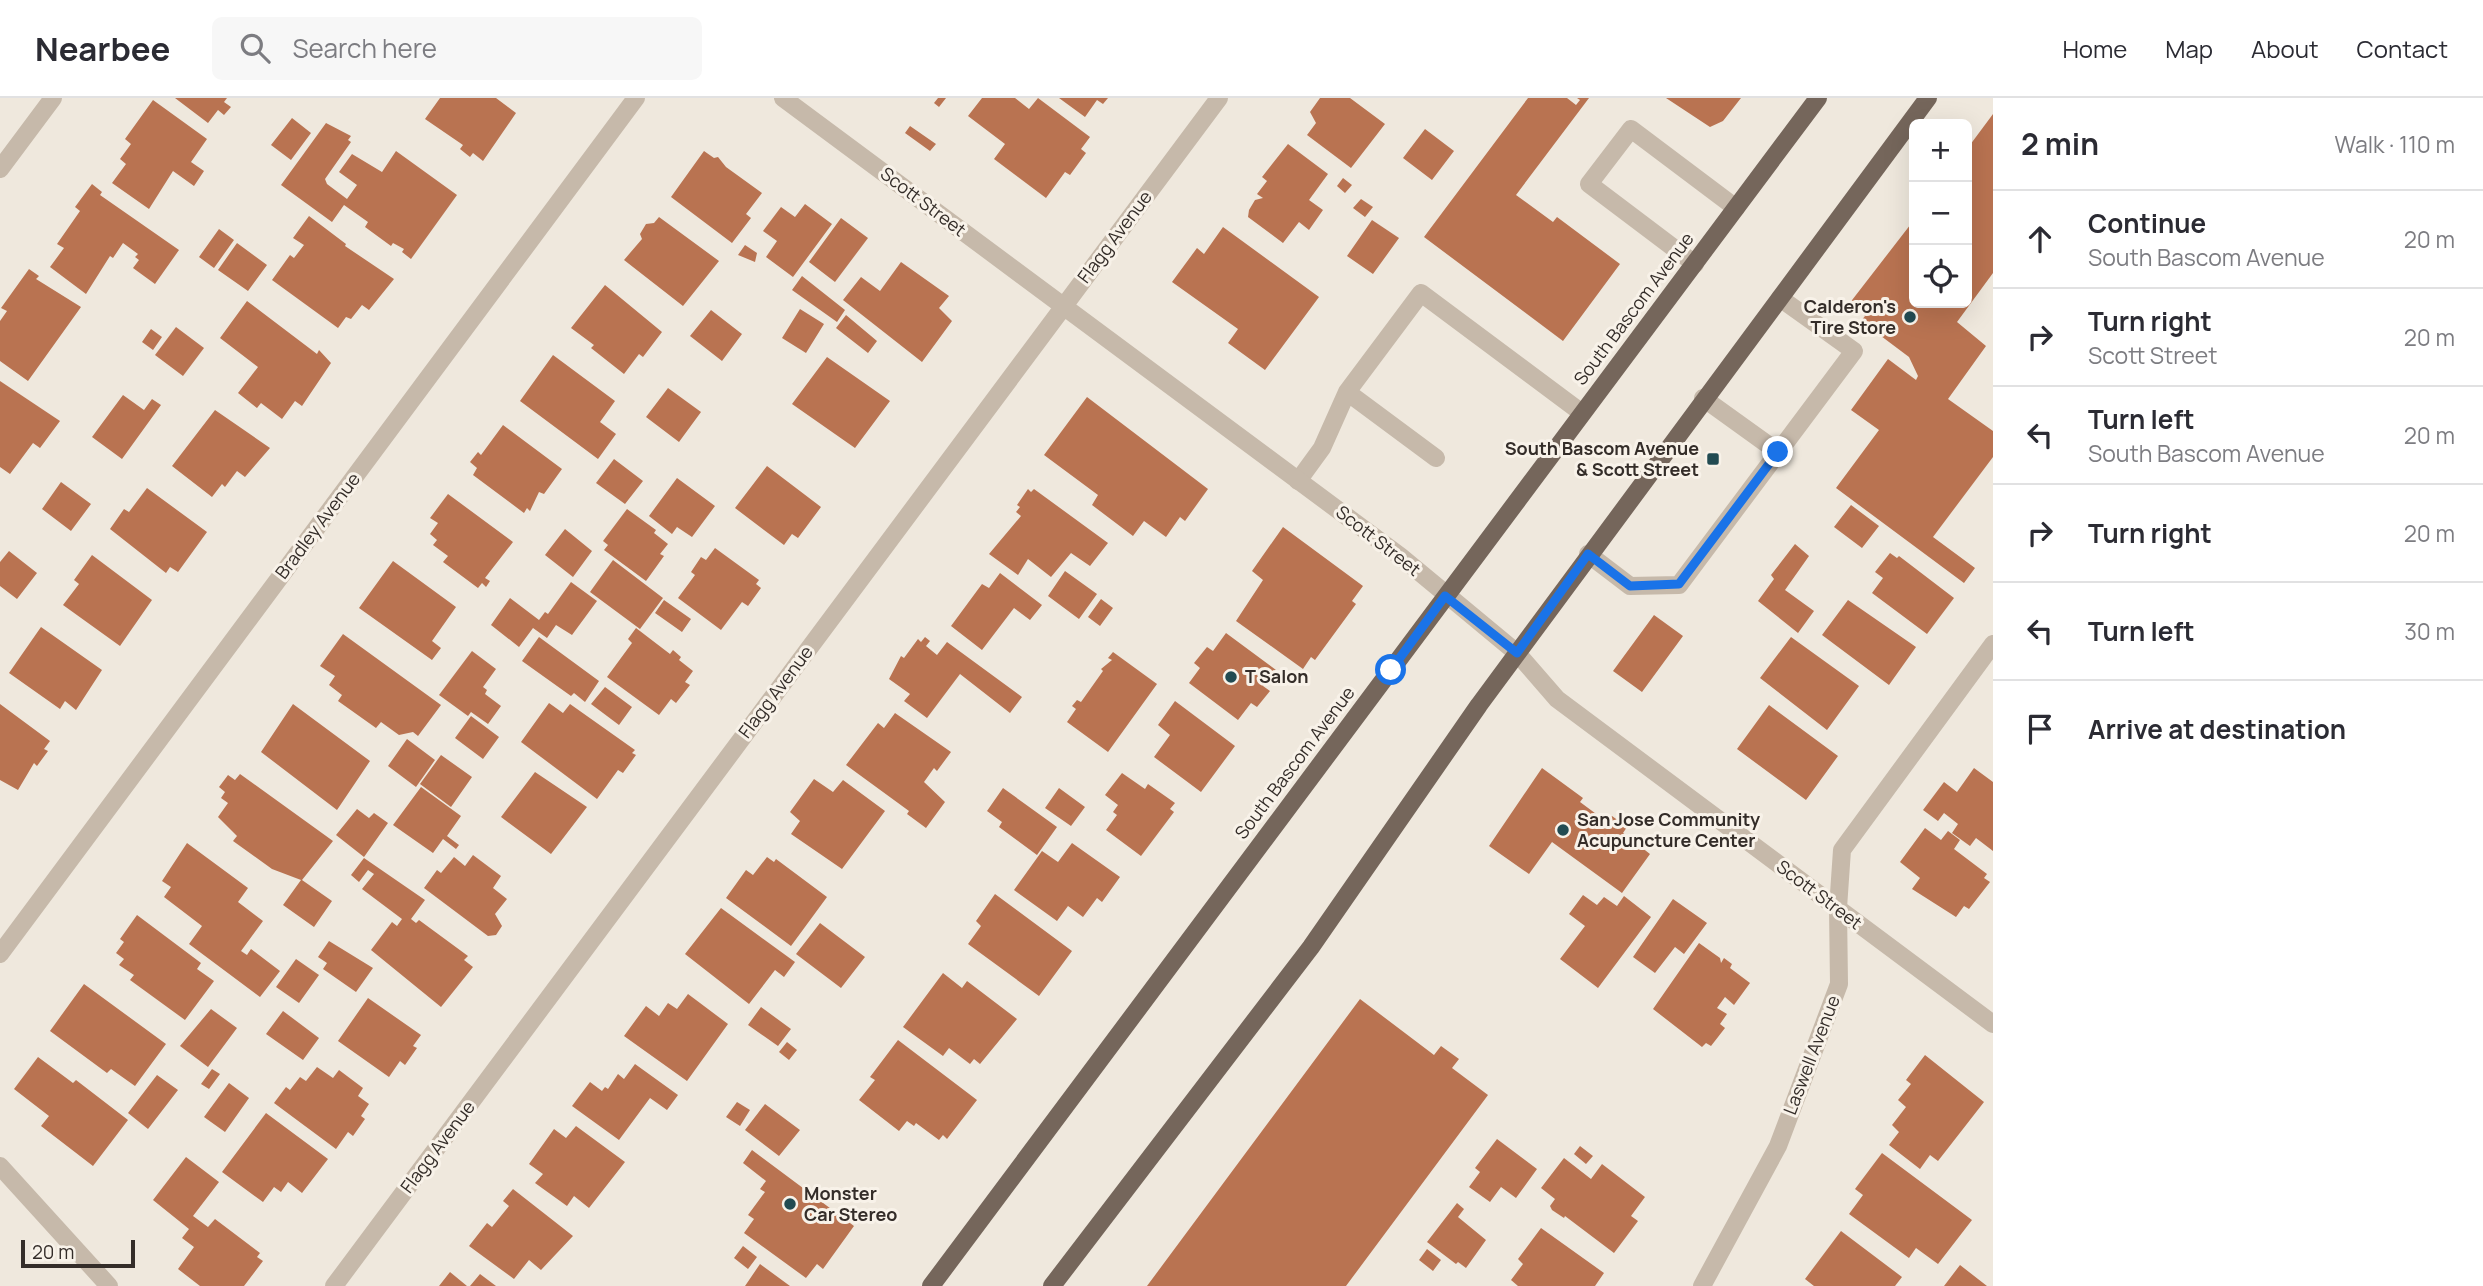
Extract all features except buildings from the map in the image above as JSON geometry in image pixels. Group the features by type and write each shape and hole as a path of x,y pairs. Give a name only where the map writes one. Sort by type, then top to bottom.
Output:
{"main road":[{"name":"South Bascom Avenue","path":"931,1286 1818,98"},
{"path":"1052,1286 1311,947 1588,554 1928,98"}],"street":[{"path":"0,169 53,98"},
{"name":"Bradley Avenue","path":"0,954 636,98"},
{"name":"Scott Street","path":"783,98 1400,556 1517,653 1557,699 1993,1024"},
{"name":"Flagg Avenue","path":"334,1286 1219,98"},
{"path":"1695,264 1590,184 1631,129 1736,208"},
{"path":"1298,481 1322,448 1347,392 1421,293 1582,413"},
{"path":"1588,554 1630,586 1679,584 1854,351 1780,298"},
{"path":"1347,392 1436,458"},
{"path":"1703,398 1778,452"},
{"name":"Laswell Avenue","path":"1702,1286 1778,1146 1839,984 1838,908 1842,850 1993,644"},
{"path":"0,1166 109,1286"}],"place":[{"name":"Calderon's Tire Store","path":"1910,317"},
{"name":"South Bascom Avenue & Scott Street","path":"1713,459"},
{"name":"T Salon","path":"1231,677"},
{"name":"San Jose Community Acupuncture Center","path":"1563,830"},
{"name":"Monster Car Stereo","path":"790,1204"}],"route":[{"path":"1391,670 1445,596 1517,653 1588,554 1630,586 1679,584 1778,452"}]}
